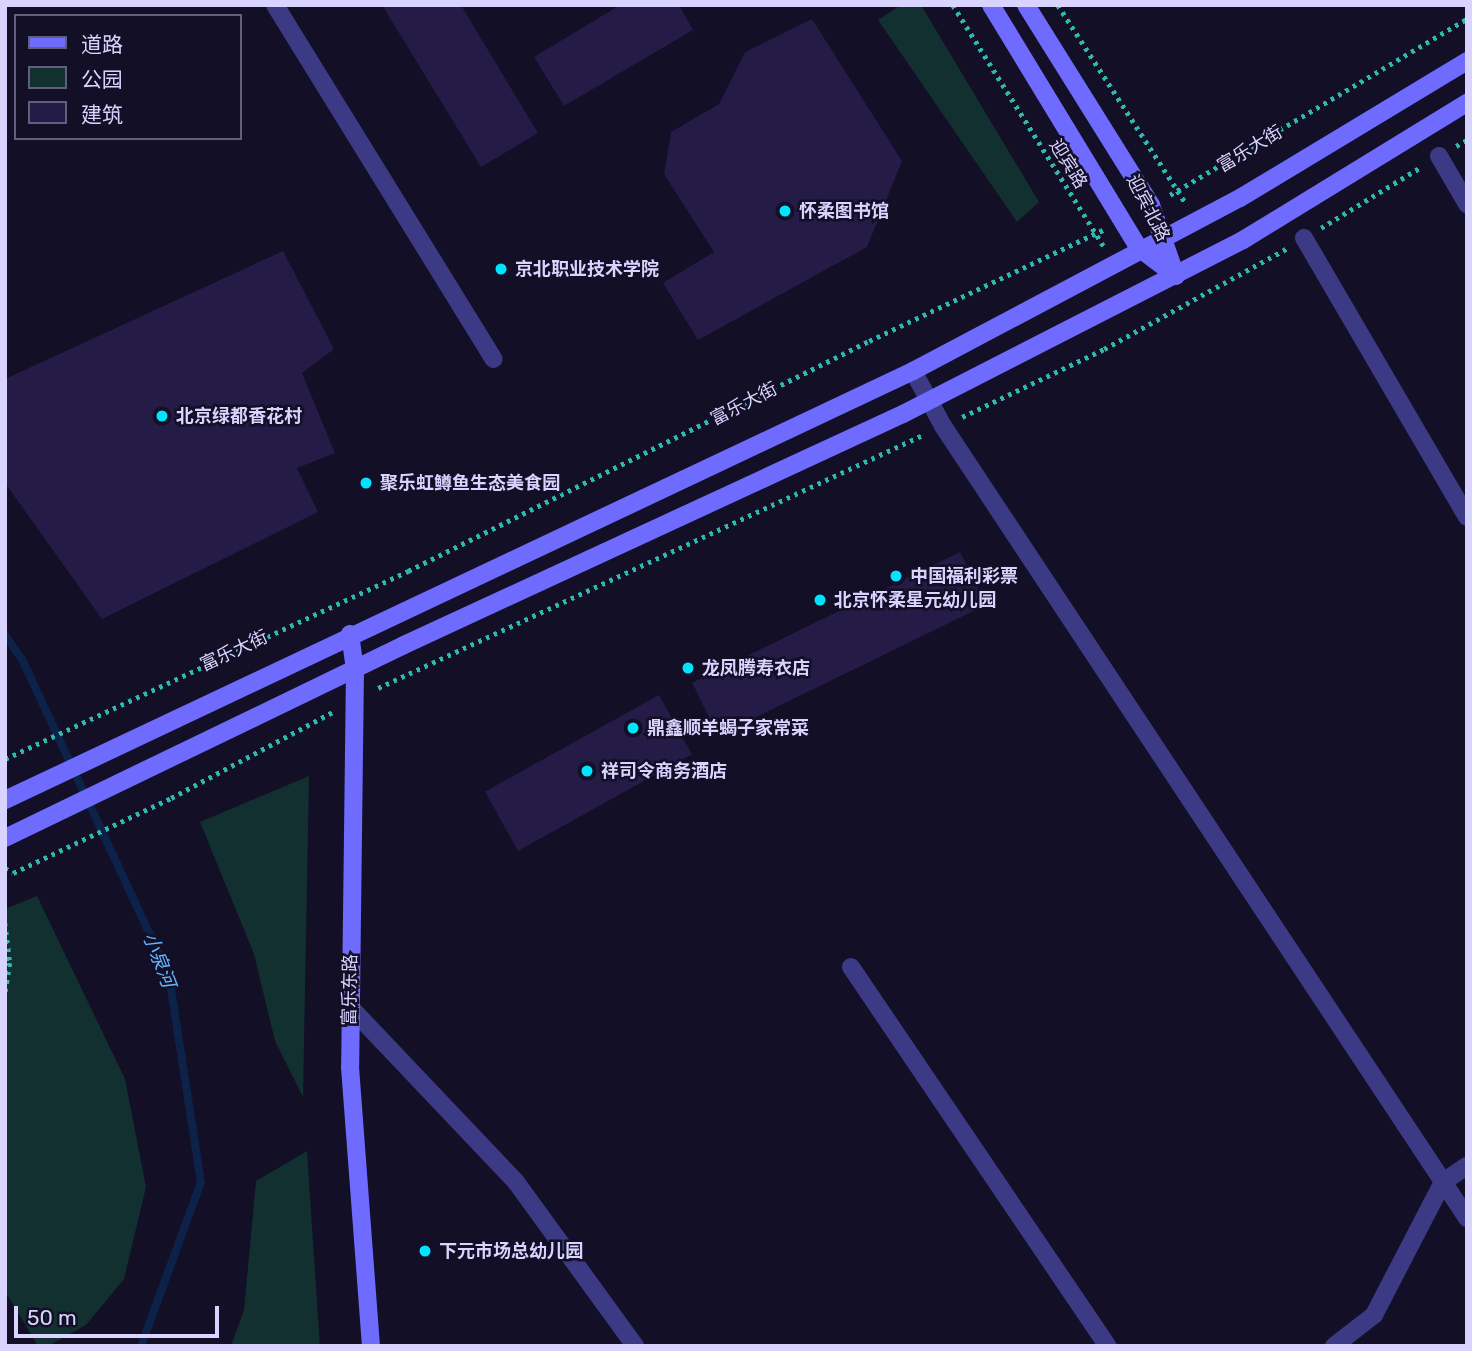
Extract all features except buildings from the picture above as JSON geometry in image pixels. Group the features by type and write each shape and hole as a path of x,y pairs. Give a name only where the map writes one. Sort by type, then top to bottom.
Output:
{"main road":[{"name":"迎宾北路","path":"991,5 1139,248 1176,276"},
{"name":"迎宾北路","path":"1026,5 1151,205 1165,235 1176,276"},
{"name":"富乐大街","path":"5,800 293,666 350,634 913,371 1139,248 1240,198 1467,61"},
{"path":"5,838 928,400 1135,297 1243,240 1467,103"},
{"name":"富乐东路","path":"350,634 355,670 349,1067 371,1346"}],"street":[{"path":"275,5 494,359"},
{"path":"1439,156 1467,204"},
{"path":"1304,238 1467,517"},
{"path":"913,371 928,400 1467,1218"},
{"path":"851,967 1108,1346"},
{"path":"350,1007 516,1182 635,1346"},
{"path":"1334,1346 1374,1315 1443,1182 1467,1166"}],"path":[{"name":"迎宾路","path":"953,5 1115,263"},
{"name":"富乐大街","path":"1151,205 1467,19"},
{"name":"富乐大街","path":"5,759 408,571 869,341 1096,234 1121,219"},
{"path":"1135,297 1181,306"},
{"path":"5,868 13,873 171,798"},
{"path":"5,923 10,963 5,994"}],"green space":[{"path":"901,5 921,5 1039,202 1017,222 878,20"},
{"path":"309,776 303,1097 275,1041 254,954 200,822"},
{"path":"37,896 125,1079 146,1187 124,1279 86,1325 48,1346 38,1346 5,1291 5,909"},
{"path":"307,1151 320,1346 231,1346 244,1310 256,1181"}],"waterway":[{"name":"小泉河","path":"5,635 22,659 169,976 201,1182 141,1346"}],"place":[{"name":"怀柔图书馆","path":"785,211"},
{"name":"京北职业技术学院","path":"501,269"},
{"name":"北京绿都香花村","path":"162,416"},
{"name":"聚乐虹鳟鱼生态美食园","path":"366,483"},
{"name":"中国福利彩票","path":"896,576"},
{"name":"北京怀柔星元幼儿园","path":"820,600"},
{"name":"龙凤腾寿衣店","path":"688,668"},
{"name":"鼎鑫顺羊蝎子家常菜","path":"633,728"},
{"name":"祥司令商务酒店","path":"587,771"},
{"name":"下元市场总幼儿园","path":"425,1251"}]}
